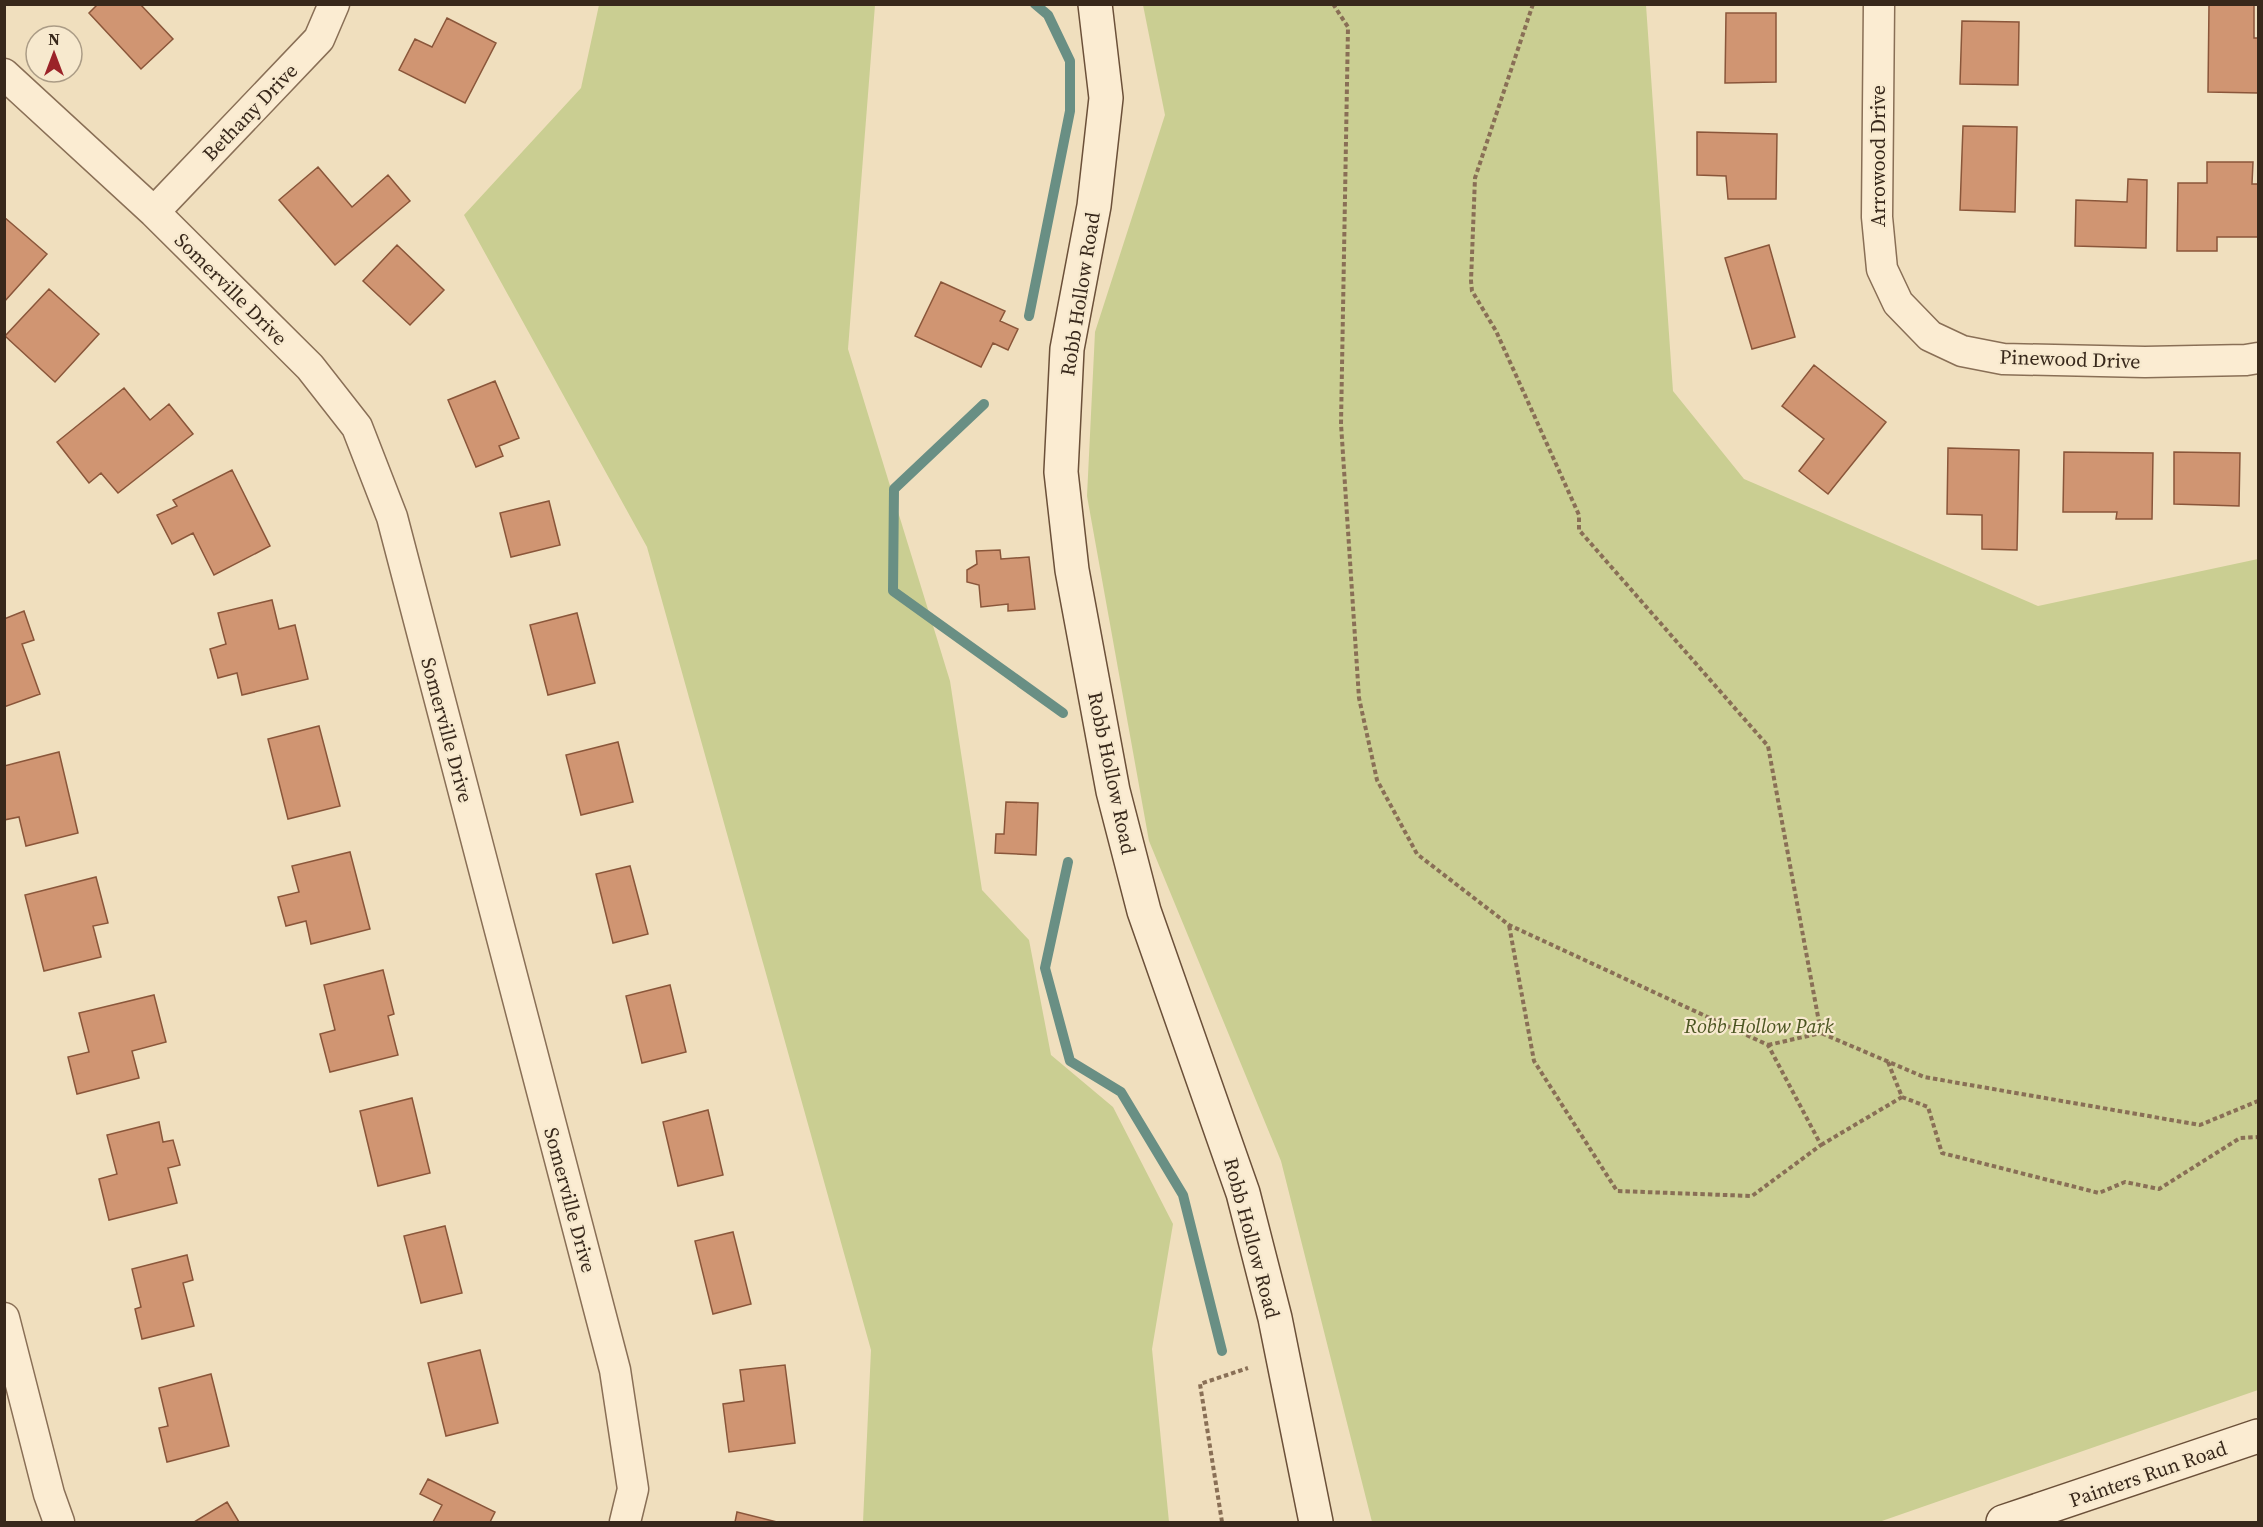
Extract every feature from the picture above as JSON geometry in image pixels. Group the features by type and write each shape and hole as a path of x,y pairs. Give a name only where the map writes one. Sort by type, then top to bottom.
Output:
{"street":[{"name":"Bethany Drive","path":"154,212 319,39 334,4"},
{"name":"Robb Hollow Road","path":"1095,4 1106,98 1094,206 1067,349 1061,472 1072,570 1113,791 1144,911 1243,1193 1283,1356 1316,1522"},
{"name":"Arrowood Drive","path":"1879,4 1877,217 1882,269 1898,303"},
{"name":"Somerville Drive","path":"4,74 154,212 310,367 357,427 392,517 615,1370 633,1489 625,1522"},
{"name":"Pinewood Drive","path":"1898,303 1930,336 1962,351 2003,359 2145,362 2259,358"},
{"path":"4,1318 49,1494 59,1522"},
{"name":"Painters Run Road","path":"2017,1520 2259,1436"}],"path":[{"path":"1333,4 1348,27 1341,424 1359,698 1377,780 1417,854 1509,924 1768,1045 1821,1145"},
{"path":"1533,4 1475,178 1472,291 1496,331 1578,515 1579,530 1768,746 1821,1033"},
{"path":"1509,924 1534,1062 1617,1191 1752,1196 1821,1145 1902,1097"},
{"path":"1768,1045 1821,1033 1924,1077 2200,1125 2259,1101"},
{"path":"1888,1062 1902,1097 1928,1107 1942,1153 2099,1193 2125,1182 2159,1189 2240,1138 2259,1137"},
{"path":"1222,1522 1200,1384 1283,1356"}],"green space":[{"path":"599,5 875,5 848,349 950,681 982,890 1029,940 1051,1055 1113,1107 1173,1224 1152,1349 1169,1522 863,1522 871,1350 647,547 464,215 581,88"},
{"name":"Robb Hollow Park","path":"1143,5 1646,5 1673,391 1744,479 2038,606 2258,559 2258,1390 1879,1522 1372,1522 1281,1161 1149,841 1087,496 1095,332 1165,115"}],"building":[{"path":"98,4 140,4 173,39 141,69 89,13"},
{"path":"2209,4 2254,4 2254,38 2258,38 2258,93 2208,92"},
{"path":"1726,13 1776,13 1776,82 1725,83"},
{"path":"447,18 496,43 465,103 399,70 415,39 432,47"},
{"path":"1962,21 2019,22 2018,85 1960,84"},
{"path":"1963,126 2017,127 2015,212 1960,210"},
{"path":"1697,132 1777,134 1776,199 1728,199 1726,176 1697,175"},
{"path":"2207,162 2253,162 2252,184 2258,184 2258,237 2217,237 2217,251 2177,251 2178,183 2207,183"},
{"path":"318,167 352,207 388,175 410,201 335,265 279,200"},
{"path":"2128,179 2147,180 2146,248 2075,246 2076,200 2127,202"},
{"path":"4,217 47,254 4,302"},
{"path":"397,245 444,290 410,325 363,281"},
{"path":"1769,245 1795,337 1752,349 1725,258"},
{"path":"941,282 1005,311 1000,321 1018,329 1008,350 993,343 981,367 915,336"},
{"path":"49,289 99,334 55,382 5,336"},
{"path":"1814,365 1886,422 1828,494 1799,471 1824,439 1782,406"},
{"path":"495,381 519,438 499,446 503,456 476,467 448,400"},
{"path":"124,388 150,420 169,404 193,434 118,493 101,473 89,483 57,442"},
{"path":"1948,448 2019,450 2017,550 1982,549 1982,515 1947,514"},
{"path":"2064,452 2153,453 2152,519 2116,519 2117,512 2063,512"},
{"path":"2174,452 2240,453 2239,506 2174,504"},
{"path":"232,470 270,546 214,575 193,533 172,544 157,515 177,506 173,500"},
{"path":"549,501 560,545 511,557 500,513"},
{"path":"1000,550 1001,559 1029,557 1035,609 1008,611 1008,604 981,607 979,585 967,582 967,570 977,564 976,551"},
{"path":"272,600 279,629 295,625 308,679 242,695 237,673 218,678 210,649 226,644 218,613"},
{"path":"24,611 34,640 22,644 40,694 4,707 4,619"},
{"path":"577,613 595,683 548,695 530,625"},
{"path":"319,726 340,806 288,819 268,739"},
{"path":"618,742 633,802 581,815 566,755"},
{"path":"59,752 78,833 26,846 19,817 4,820 4,766"},
{"path":"1006,802 1038,803 1036,855 995,853 996,834 1004,834"},
{"path":"350,852 370,929 311,944 306,921 286,926 278,897 299,892 292,866"},
{"path":"630,866 648,934 613,943 596,874"},
{"path":"96,877 108,923 93,926 101,957 44,971 25,895"},
{"path":"383,970 394,1014 388,1016 398,1055 330,1072 320,1034 335,1030 324,985"},
{"path":"670,985 686,1052 642,1063 626,996"},
{"path":"154,995 166,1042 132,1051 139,1078 77,1094 68,1057 89,1052 79,1013"},
{"path":"412,1098 430,1173 378,1186 360,1111"},
{"path":"708,1110 723,1175 678,1186 663,1122"},
{"path":"159,1122 163,1142 173,1140 180,1165 168,1168 177,1203 109,1220 99,1179 117,1174 107,1135"},
{"path":"445,1226 462,1293 421,1303 404,1236"},
{"path":"733,1232 751,1304 713,1314 695,1241"},
{"path":"187,1255 193,1280 183,1283 194,1326 142,1339 135,1309 141,1307 132,1269"},
{"path":"480,1350 498,1423 446,1436 428,1363"},
{"path":"785,1365 795,1443 729,1452 723,1404 744,1401 740,1370"},
{"path":"211,1374 229,1446 167,1462 159,1428 168,1426 159,1388"},
{"path":"428,1479 495,1512 490,1522 433,1522 442,1505 420,1494"},
{"path":"227,1502 239,1522 194,1522"},
{"path":"737,1512 777,1522 735,1522"}],"waterway":[{"path":"1029,316 1070,111 1070,61 1048,15 1035,4"},
{"path":"984,404 894,489 893,591 1063,713"},
{"path":"1068,862 1045,968 1070,1061 1121,1092 1183,1195 1222,1351"}]}
